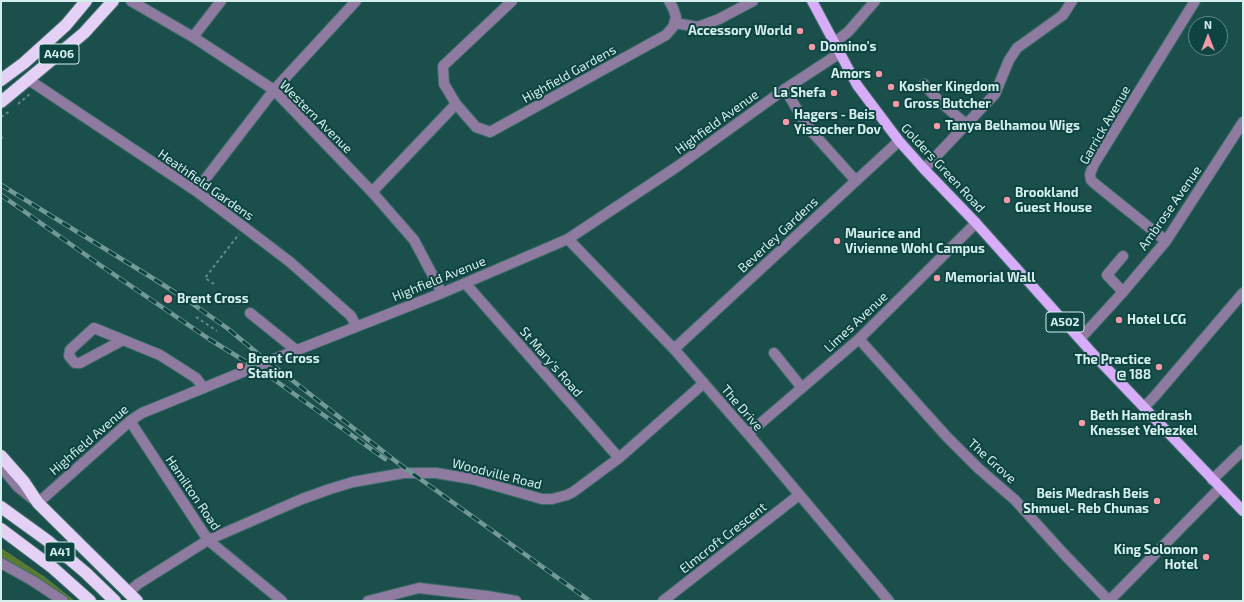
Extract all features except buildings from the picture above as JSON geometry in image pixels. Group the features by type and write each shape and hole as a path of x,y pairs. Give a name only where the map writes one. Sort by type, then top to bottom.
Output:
{"highway":[{"name":"A406","path":"1,80 24,63 66,25 86,1"},
{"name":"A406","path":"1,102 84,33 113,1"},
{"name":"A41","path":"1,456 24,482 38,503 133,597"},
{"name":"A41","path":"1,507 59,550 115,601"},
{"name":"A41","path":"1,529 53,568 90,601"},
{"name":"A41","path":"1,536 53,568"}],"main road":[{"name":"Golders Green Road","path":"812,1 865,97 899,141 976,223 1080,339 1243,511"}],"street":[{"name":"Western Avenue","path":"131,1 193,37 274,90 372,192 414,240 442,293"},
{"path":"193,37 221,1"},
{"path":"196,190 274,90 356,1"},
{"name":"Highfield Gardens","path":"512,1 443,66 444,84 456,104 476,126 490,132 666,35 675,23"},
{"path":"669,1 675,14 675,23 698,27 719,19 753,1"},
{"path":"835,42 848,32 875,1"},
{"path":"924,169 995,94 1008,60 1017,48 1063,15 1072,1"},
{"name":"Garrick Avenue","path":"1166,241 1094,183 1091,180 1090,174 1094,164 1195,1"},
{"name":"Highfield Avenue","path":"38,503 130,421 142,413 356,326 442,293 568,239 678,166 784,89 840,53"},
{"name":"Heathfield Gardens","path":"29,80 196,190 290,262 351,316 356,326"},
{"path":"924,84 939,101 966,124"},
{"path":"784,89 813,132 856,181"},
{"path":"372,192 456,104"},
{"name":"Ambrose Avenue","path":"1080,339 1123,292 1166,241 1243,122"},
{"name":"Beverley Gardens","path":"674,349 899,141"},
{"name":"Limes Avenue","path":"748,434 859,339 976,223"},
{"name":"The Drive","path":"568,239 674,349 889,601"},
{"path":"1123,256 1107,274 1123,292"},
{"name":"St Mary's Road","path":"465,283 619,458"},
{"path":"1144,407 1243,293"},
{"path":"250,313 296,350"},
{"path":"123,340 80,363 75,363 69,356 70,350 94,328 160,355 196,378 204,388"},
{"name":"The Grove","path":"859,339 947,437 978,468 1015,500 1109,601"},
{"path":"774,353 802,388"},
{"name":"Woodville Road","path":"133,597 138,584 208,540 309,496 336,487 376,477 419,472 456,475 542,499 552,499 567,495 619,458 704,384"},
{"name":"Hamilton Road","path":"130,421 208,540 282,601"},
{"path":"1212,480 1243,450"},
{"path":"1,467 18,487 38,503"},
{"path":"1109,601 1220,488"},
{"name":"Elmcroft Crescent","path":"663,601 799,495"},
{"path":"1,563 33,581 63,601"},
{"path":"368,601 419,588 516,601"}],"path":[{"path":"1,136 3,139 1,140"},
{"path":"214,284 205,278 244,227"},
{"path":"196,317 216,331"}],"green space":[{"path":"1,548 45,577 75,601 69,601 1,557"}],"railway":[{"path":"1,185 154,279 227,328 398,463 590,601"},
{"path":"1,195 100,265 209,339 269,376 385,459"}],"place":[{"name":"Accessory World","path":"800,31"},
{"name":"Domino's","path":"812,47"},
{"name":"Amors","path":"879,74"},
{"name":"Kosher Kingdom","path":"891,87"},
{"name":"La Shefa","path":"834,93"},
{"name":"Gross Butcher","path":"896,104"},
{"name":"Hagers - Beis Yissocher Dov","path":"786,122"},
{"name":"Tanya Belhamou Wigs","path":"937,126"},
{"name":"Brookland Guest House","path":"1007,200"},
{"name":"Maurice and Vivienne Wohl Campus","path":"837,241"},
{"name":"Memorial Wall","path":"937,278"},
{"name":"Brent Cross","path":"168,299"},
{"name":"Hotel LCG","path":"1119,320"},
{"name":"Brent Cross Station","path":"240,366"},
{"name":"The Practice @ 188","path":"1159,367"},
{"name":"Beth Hamedrash Knesset Yehezkel","path":"1082,423"},
{"name":"Beis Medrash Beis Shmuel- Reb Chunas","path":"1157,501"},
{"name":"King Solomon Hotel","path":"1206,557"}]}
